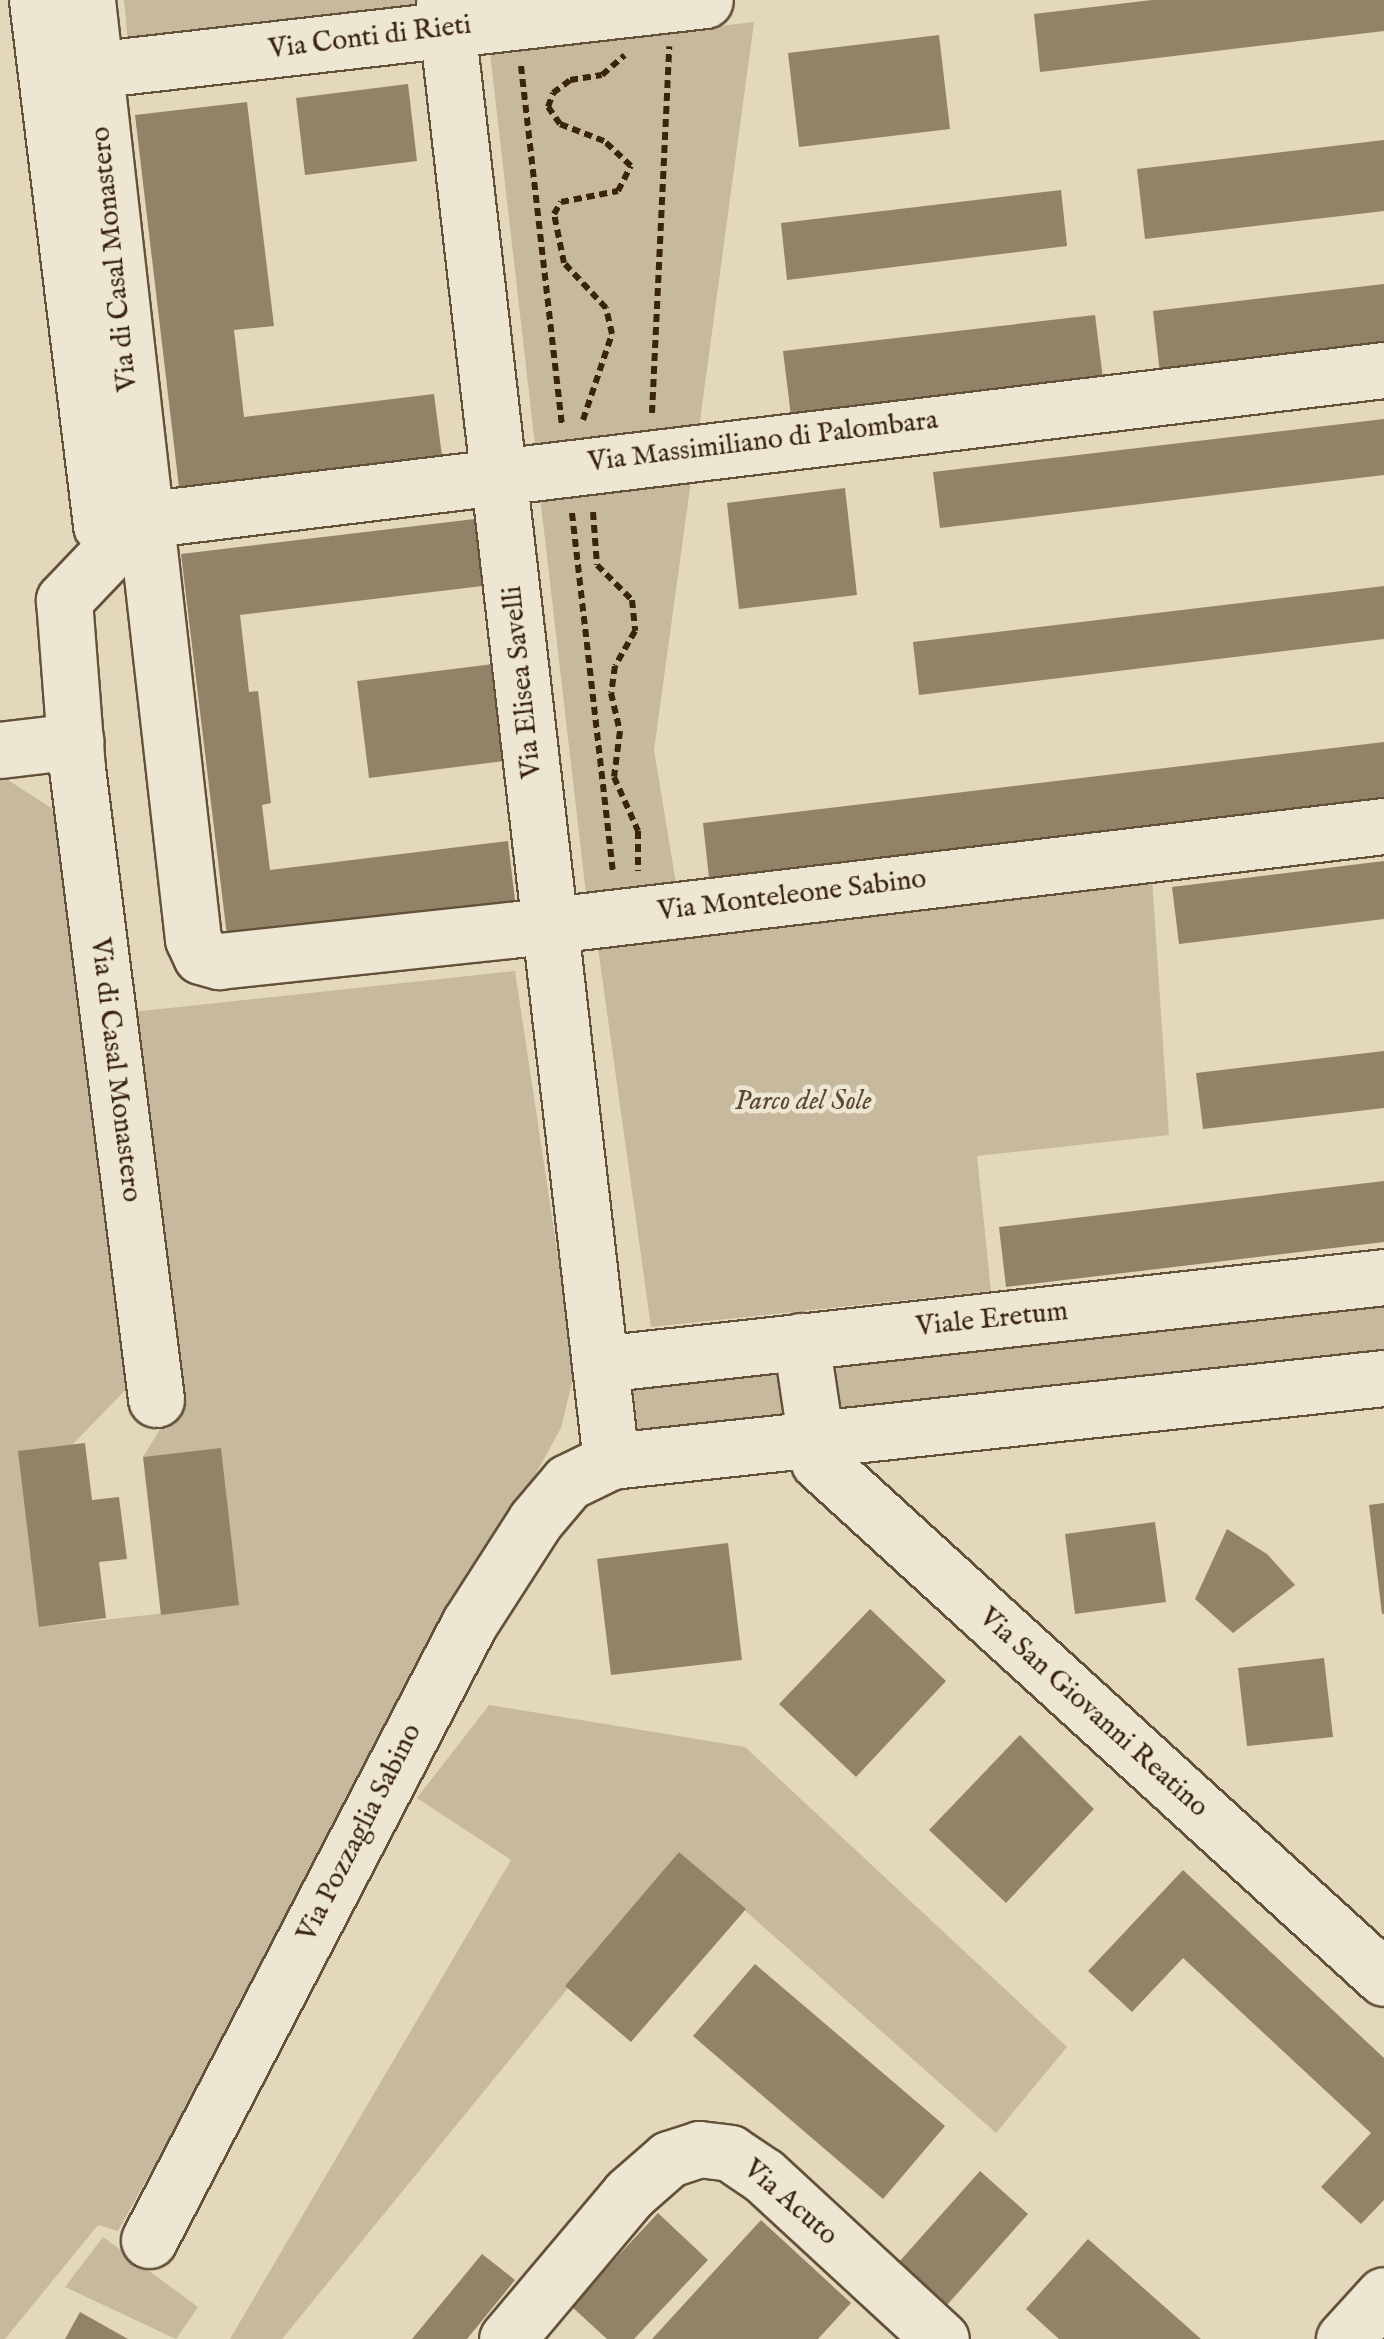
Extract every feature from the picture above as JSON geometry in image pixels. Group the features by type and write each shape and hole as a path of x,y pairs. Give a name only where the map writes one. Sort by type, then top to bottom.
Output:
{"street":[{"path":"37,0 71,73"},
{"name":"Via di Casal Monastero","path":"87,0 71,73 143,517 193,939 201,956"},
{"name":"Via Conti di Rieti","path":"71,73 446,15 686,2"},
{"name":"Via Elisea Savelli","path":"446,15 611,1461"},
{"name":"Via Massimiliano di Palombara","path":"143,517 1384,370"},
{"name":"Via di Casal Monastero","path":"143,517 64,600 74,741 156,1399"},
{"path":"0,750 74,741"},
{"name":"Via Monteleone Sabino","path":"201,956 219,961 550,925 1384,826"},
{"name":"Viale Eretum","path":"600,1364 1384,1278"},
{"path":"802,1341 813,1442"},
{"path":"611,1461 1384,1378"},
{"name":"Via San Giovanni Reatino","path":"813,1442 819,1462 1384,1978"},
{"name":"Via Pozzaglia Sabino","path":"149,2240 469,1624 558,1491 611,1461"},
{"name":"Via Acuto","path":"507,2339 629,2194 670,2160 698,2149 730,2153 763,2174 941,2339"},
{"path":"1344,2339 1384,2295"}],"path":[{"path":"654,455 650,380 686,2"}],"green space":[{"path":"124,0 422,0 424,12 128,41"},
{"path":"754,22 699,428 535,445 490,53"},
{"path":"691,481 654,750 676,883 586,894 540,496"},
{"path":"8,780 65,817 137,1378 72,1445 39,1627 239,1605 221,1449 143,1457 173,1408 123,1013 515,971 575,1370 561,1428 118,2231 98,2225 5,2339 0,2339 0,781"},
{"name":"Parco del Sole","path":"1152,878 1169,1135 977,1156 991,1291 651,1327 597,941"},
{"path":"1384,1292 1384,1359 832,1420 825,1354"},
{"path":"784,1360 791,1425 639,1441 632,1377"},
{"path":"489,1705 745,1747 1067,2047 996,2133 679,1852 282,2339 230,2339 511,1860 417,1798"},
{"path":"103,2237 198,2307 176,2339 65,2287"}],"building":[{"path":"1152,0 1384,0 1384,31 1040,72 1034,14"},
{"path":"939,35 950,129 799,147 788,53"},
{"path":"408,84 417,161 305,175 296,98"},
{"path":"247,102 274,326 234,330 244,417 434,394 443,464 180,496 135,115"},
{"path":"1384,140 1384,211 1145,239 1137,169"},
{"path":"1061,190 1067,246 787,280 781,223"},
{"path":"1384,284 1384,348 1160,374 1153,311"},
{"path":"1095,315 1103,379 791,416 783,351"},
{"path":"1384,419 1384,475 940,528 933,472"},
{"path":"845,488 857,595 739,609 727,503"},
{"path":"483,518 491,585 240,615 249,692 258,691 271,803 262,805 270,870 508,841 516,909 228,944 181,554"},
{"path":"1384,586 1384,639 919,695 913,642"},
{"path":"493,664 504,761 369,778 357,681"},
{"path":"1384,742 1384,807 710,887 703,823"},
{"path":"1384,861 1384,919 1179,944 1172,887"},
{"path":"1384,1051 1384,1108 1203,1129 1196,1073"},
{"path":"1384,1181 1384,1242 1006,1287 999,1227"},
{"path":"85,1443 92,1500 119,1497 127,1559 99,1562 106,1618 39,1627 18,1451"},
{"path":"221,1448 239,1605 161,1615 143,1457"},
{"path":"1384,1503 1384,1614 1382,1614 1369,1505"},
{"path":"1155,1522 1166,1602 1075,1614 1065,1534"},
{"path":"1227,1529 1267,1554 1295,1585 1233,1633 1195,1599"},
{"path":"728,1543 742,1660 611,1675 597,1559"},
{"path":"870,1609 946,1681 856,1777 779,1704"},
{"path":"1324,1658 1333,1737 1247,1746 1238,1668"},
{"path":"1020,1735 1094,1809 1006,1903 929,1830"},
{"path":"679,1852 746,1909 631,2042 565,1986"},
{"path":"1183,1870 1384,2058 1384,2200 1361,2224 1321,2187 1371,2133 1183,1958 1132,2012 1088,1971"},
{"path":"755,1964 945,2126 883,2199 693,2036"},
{"path":"980,2171 1028,2214 947,2305 899,2262"},
{"path":"658,2213 708,2260 634,2339 607,2339 571,2306"},
{"path":"761,2220 851,2303 818,2339 652,2339"},
{"path":"1088,2239 1201,2339 1059,2339 1026,2309"},
{"path":"482,2254 515,2280 467,2339 412,2339"},
{"path":"80,2312 128,2339 65,2339"}]}
